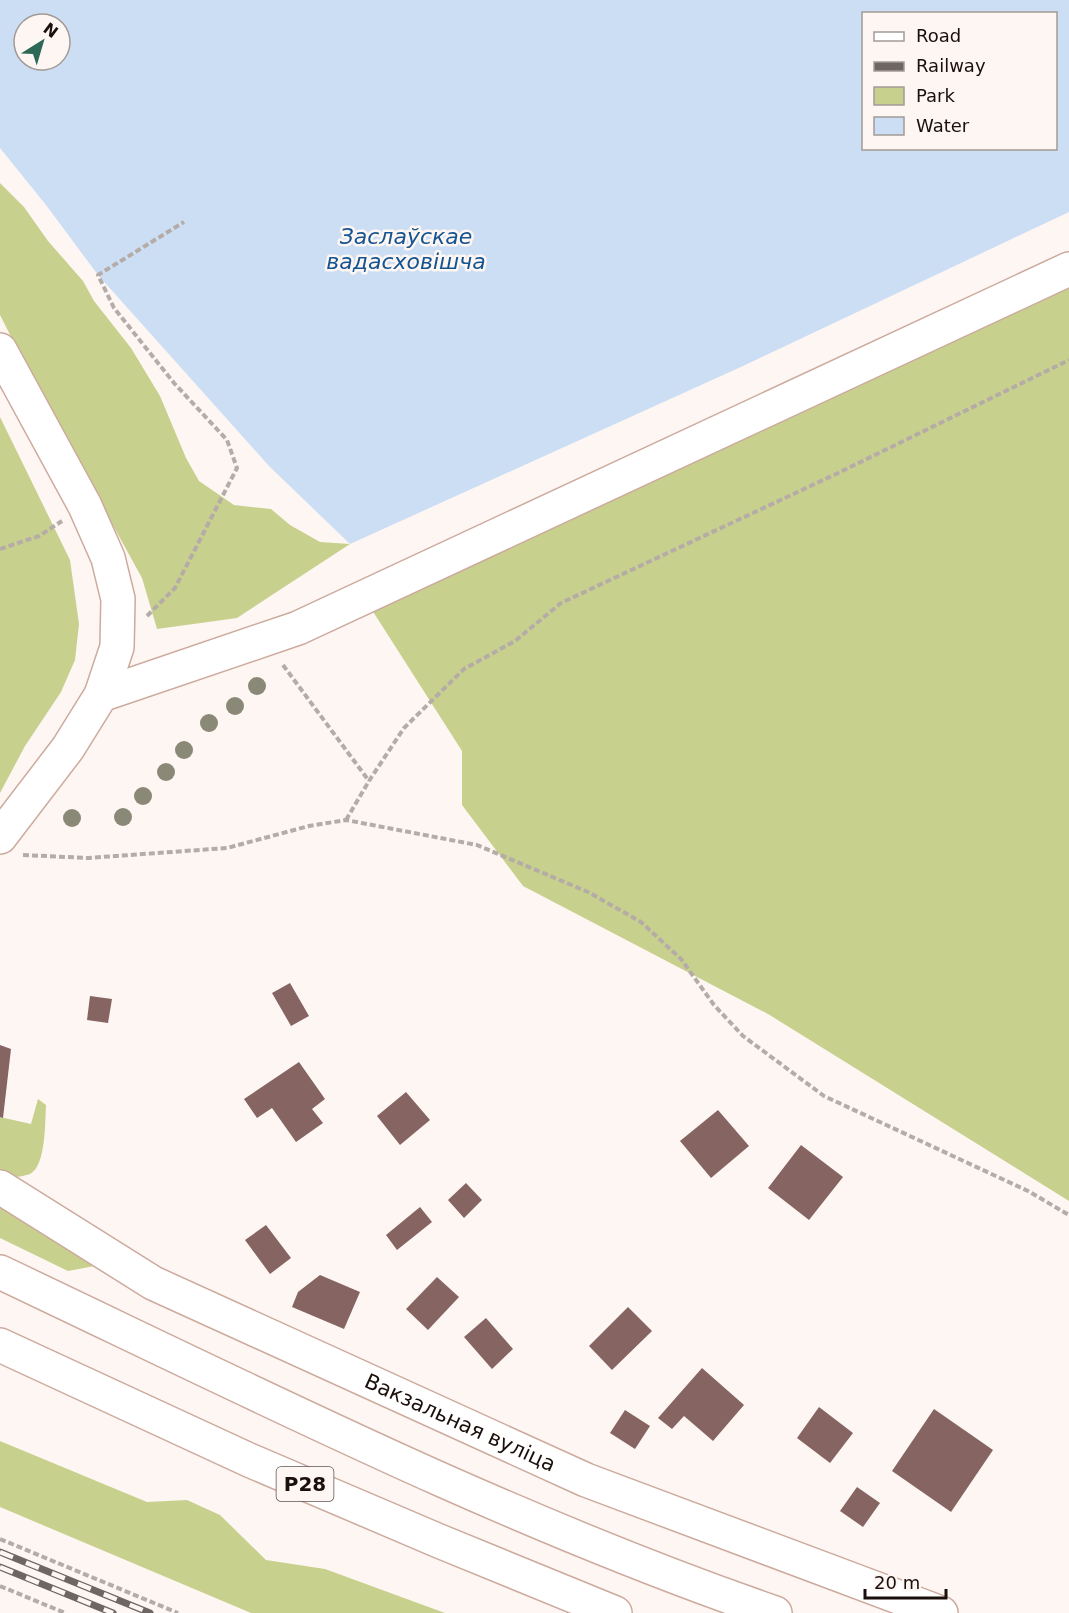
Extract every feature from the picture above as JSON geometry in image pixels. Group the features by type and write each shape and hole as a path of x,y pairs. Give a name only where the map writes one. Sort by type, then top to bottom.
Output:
{"main road":[{"path":"101,695 298,628 1069,269"},
{"path":"0,350 85,506 108,558 118,599 117,647 101,695 11,846"},
{"name":"Вакзальная вуліца","path":"0,1187 153,1283 586,1480 941,1613"},
{"path":"0,1272 464,1490 598,1547 775,1613"},
{"name":"Р28","path":"0,1345 259,1464 615,1613"}],"path":[{"path":"117,647 175,588 237,468 227,440 174,383 114,308 98,275 184,222"},
{"path":"346,820 404,728 464,669 515,641 561,603 826,479 1069,360"},
{"path":"0,549 39,536 85,506"},
{"path":"265,641 369,781"},
{"path":"11,846 88,858 227,848 309,826 346,820 477,845 588,892 641,922 681,959 714,1005 743,1036 824,1096 1028,1191 1069,1215"},
{"path":"0,1539 178,1613"},
{"path":"0,1586 65,1613"}],"green space":[{"path":"0,183 24,207 48,241 83,281 94,301 131,348 160,396 186,458 199,481 234,505 271,509 290,525 320,542 350,544 237,618 157,629 142,578 36,386 0,315"},
{"path":"1069,283 1069,1201 768,1014 523,886 462,805 462,751 372,610"},
{"path":"0,417 70,560 79,624 75,660 61,692 25,746 0,793"},
{"path":"38,1099 46,1105 44,1143 39,1162 30,1174 11,1178 0,1172 0,1117 31,1124"},
{"path":"0,1204 105,1264 68,1271 0,1238"},
{"path":"0,1441 147,1502 187,1500 220,1515 266,1560 325,1569 445,1613 251,1613 0,1507"}],"water":[{"name":"Заслаўскае вадасховішча","path":"0,0 1069,0 1069,212 743,366 350,544 269,466 98,275 0,148"}],"building":[{"path":"290,983 309,1016 291,1026 272,993"},
{"path":"90,996 112,999 108,1023 87,1020"},
{"path":"0,1045 11,1049 3,1118 0,1117"},
{"path":"299,1062 325,1099 312,1109 323,1123 296,1142 272,1108 257,1118 244,1099"},
{"path":"406,1092 430,1120 400,1145 377,1116"},
{"path":"718,1110 749,1146 711,1178 680,1141"},
{"path":"801,1145 843,1177 809,1220 768,1188"},
{"path":"466,1183 482,1200 464,1218 448,1200"},
{"path":"420,1207 432,1222 397,1250 386,1235"},
{"path":"266,1225 291,1258 270,1274 245,1240"},
{"path":"320,1275 360,1292 344,1329 292,1307 298,1292"},
{"path":"437,1277 459,1297 428,1330 406,1309"},
{"path":"628,1307 652,1331 612,1370 589,1346"},
{"path":"486,1318 513,1349 492,1369 464,1337"},
{"path":"702,1368 744,1405 713,1441 684,1416 672,1429 658,1418"},
{"path":"819,1407 853,1433 830,1463 797,1438"},
{"path":"934,1409 993,1450 951,1512 892,1471"},
{"path":"625,1410 650,1426 635,1449 610,1433"},
{"path":"857,1487 880,1503 863,1527 840,1511"}],"railway":[{"path":"0,1552 150,1613"},
{"path":"0,1567 113,1613"}]}
